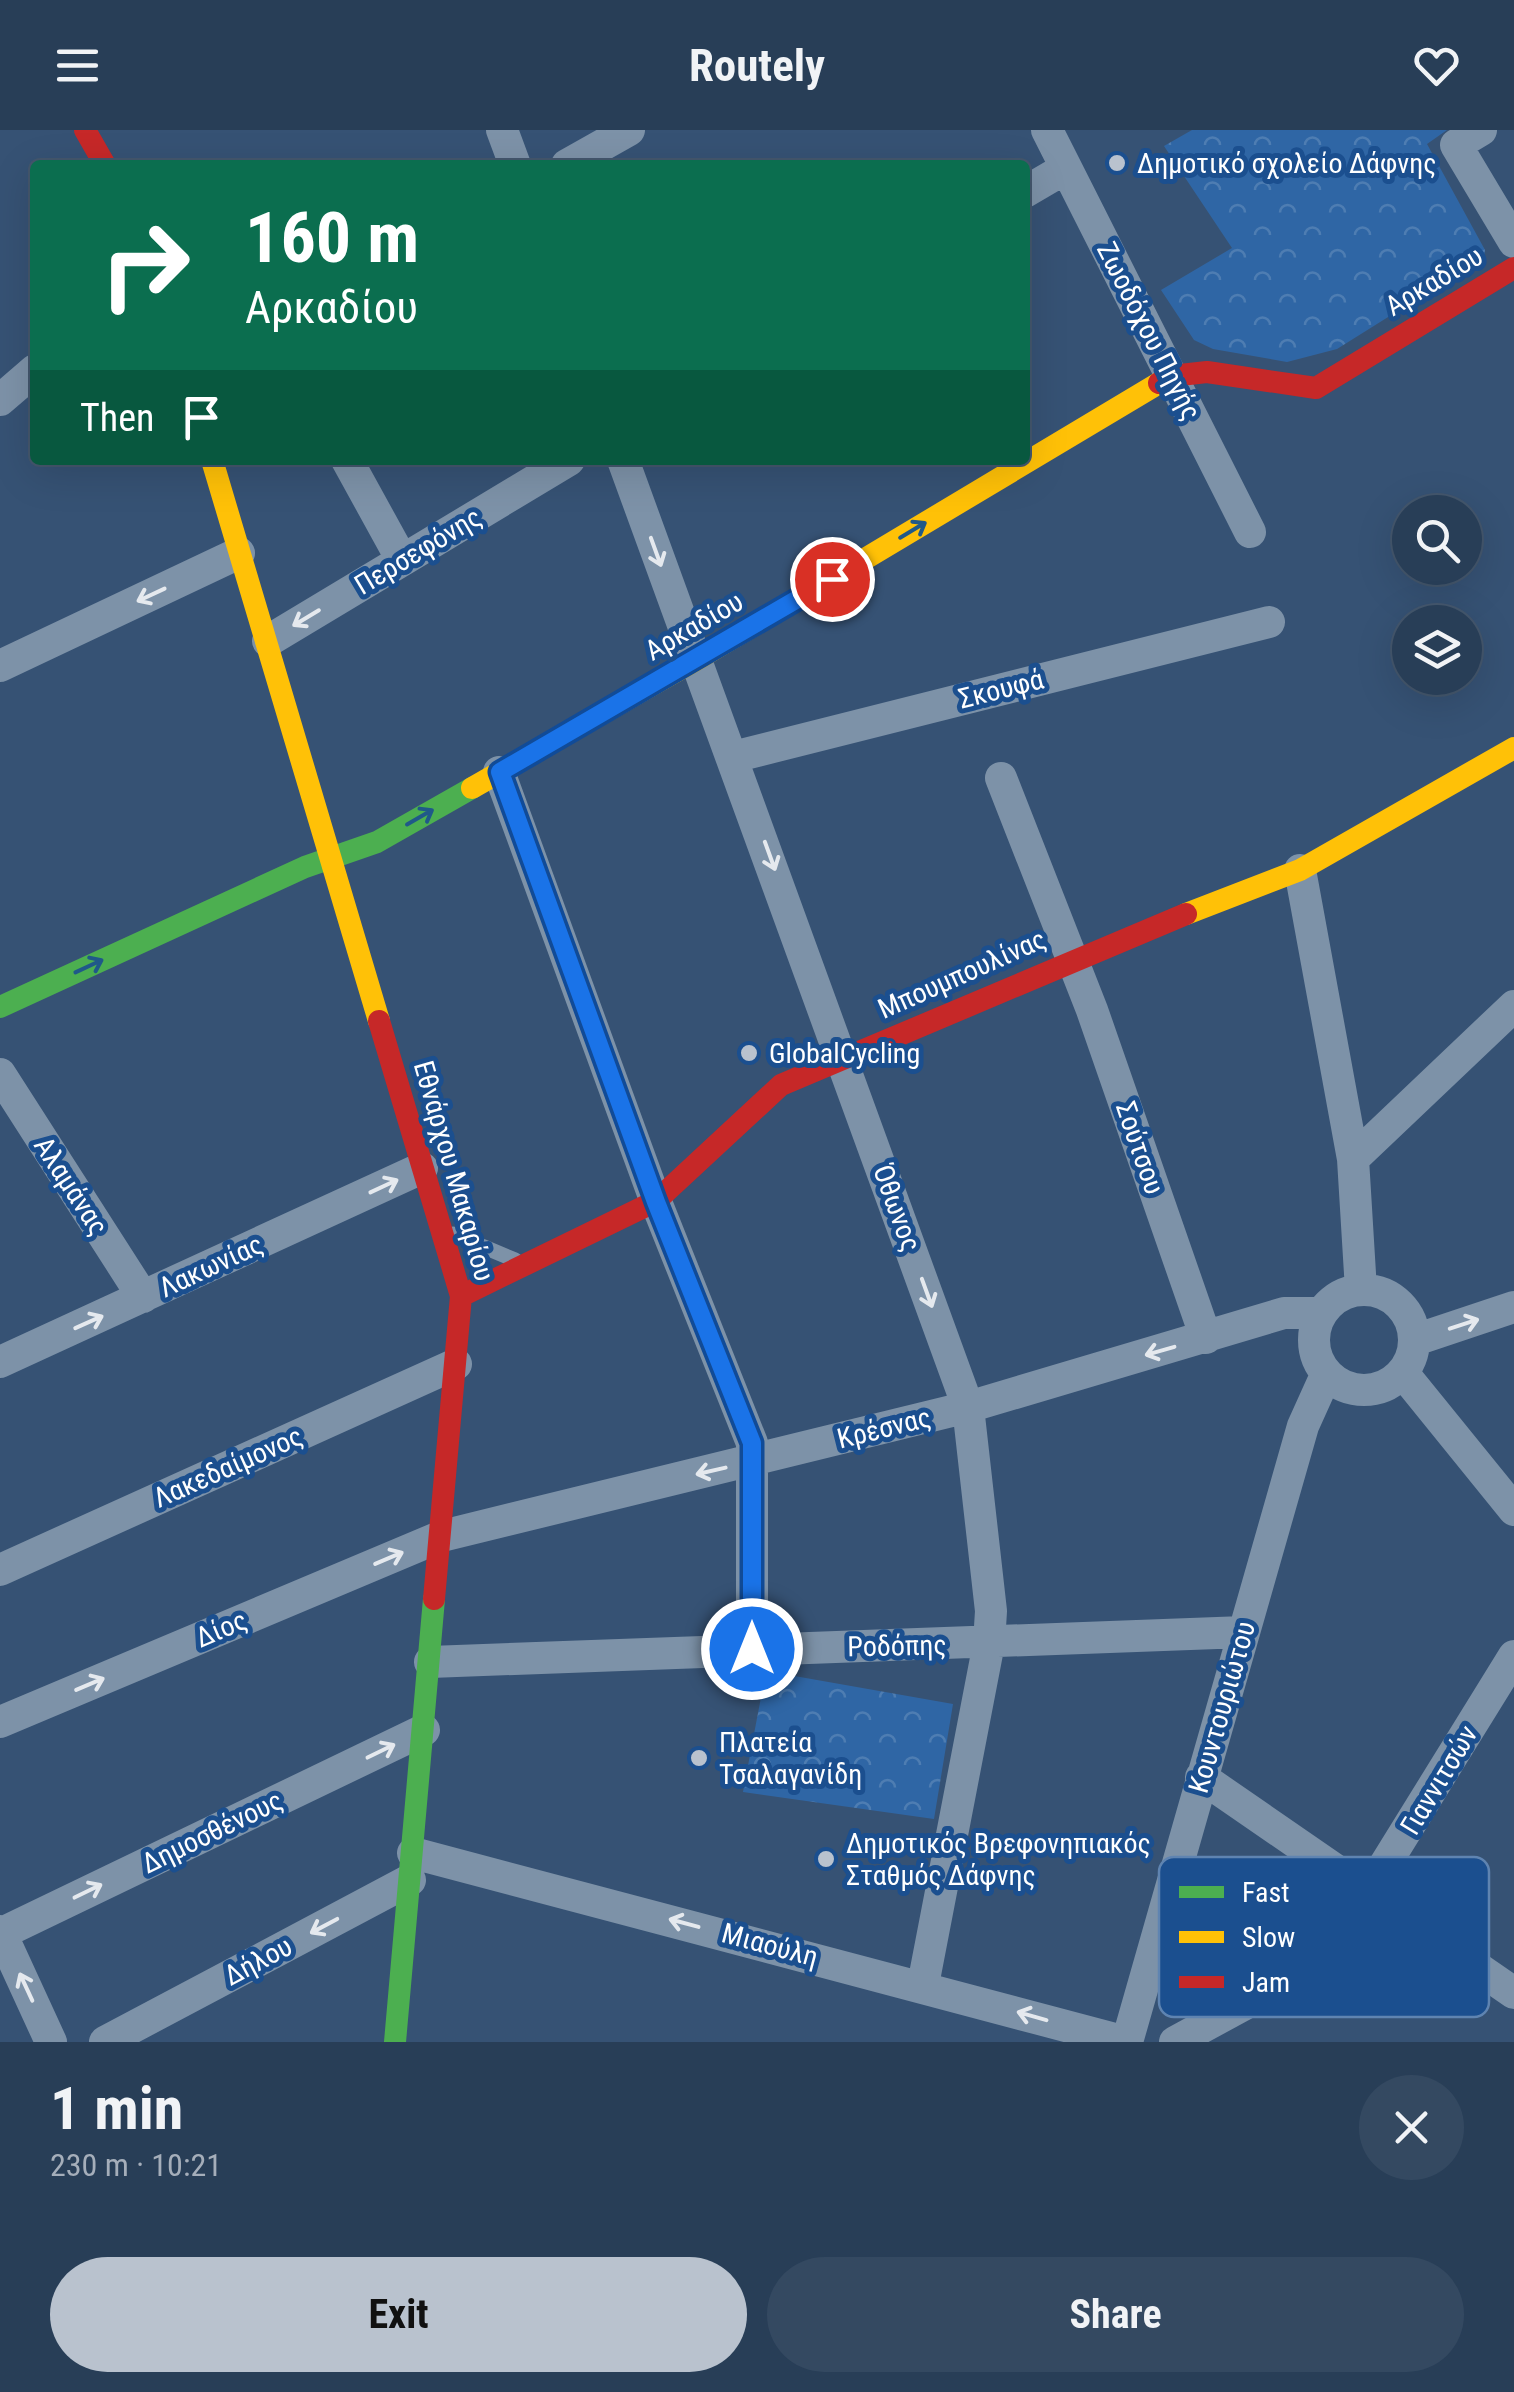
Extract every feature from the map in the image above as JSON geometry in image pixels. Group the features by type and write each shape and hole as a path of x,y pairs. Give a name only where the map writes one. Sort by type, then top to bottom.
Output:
{"street":[{"path":"85,130 102,160"},
{"path":"502,130 512,160"},
{"path":"576,160 629,130"},
{"name":"Ζωοδόχου Πηγής","path":"1047,130 1250,532"},
{"path":"1468,138 1514,242"},
{"path":"1030,189 1066,168"},
{"name":"Αρκαδίου","path":"1030,460 1171,376 1207,372 1316,388 1514,268"},
{"path":"0,400 30,374"},
{"name":"Εθνάρχου Μακαρίου","path":"213,465 461,1296 395,2042"},
{"path":"350,465 402,560"},
{"name":"Περσεφόνης","path":"268,641 561,465"},
{"name":"Όθωνος","path":"624,465 734,757 968,1407 990,1611 989,1644 923,1985"},
{"name":"Αρκαδίου","path":"0,1007 332,858 377,842 696,660 1022,465"},
{"path":"5,654 239,552"},
{"name":"Σκουφά","path":"734,757 1269,622"},
{"name":"Μπουμπουλίνας","path":"461,1296 656,1201 765,1096 842,1058 1070,959 1300,870 1514,748"},
{"path":"500,772 656,1201 752,1443 752,1649"},
{"name":"Σούτσου","path":"1001,778 1206,1338"},
{"path":"1300,870 1353,1159 1361,1290"},
{"path":"1353,1159 1514,1006"},
{"name":"Αλαμάνας","path":"0,1074 143,1297"},
{"name":"Λακωνίας","path":"0,1362 422,1168"},
{"path":"1361,1290 1382,1293 1399,1303 1411,1320 1415,1340 1403,1373 1386,1386 1365,1391 1344,1387 1326,1374 1316,1355 1314,1333 1322,1313 1339,1296 1361,1290"},
{"path":"1415,1340 1514,1308"},
{"name":"Κρέσνας","path":"442,1536 968,1407 1284,1313 1322,1313"},
{"name":"Λακεδαίμονος","path":"0,1570 456,1364"},
{"path":"1403,1373 1514,1510"},
{"name":"Κουντουριώτου","path":"1178,1857 1303,1426 1326,1374"},
{"name":"Δίος","path":"0,1722 442,1536"},
{"name":"Ροδόπης","path":"430,1662 1244,1632"},
{"name":"Γιαννιτσών","path":"1393,1857 1514,1656"},
{"name":"Δημοσθένους","path":"0,1933 424,1730"},
{"path":"1201,1777 1318,1857"},
{"name":"Μιαούλη","path":"412,1866 923,1985 1126,2042"},
{"name":"Δήλου","path":"105,2042 412,1866"},
{"name":"Κουντουριώτου","path":"1126,2042 1159,1925"},
{"path":"0,1933 51,2042"},
{"path":"1489,1976 1514,1993"},
{"name":"Γιαννιτσών","path":"1174,2042 1223,2017"}],"lane":[{"path":"441,1229 528,1265"}],"green space":[{"path":"1192,130 1447,130 1427,144 1485,250 1484,257 1337,349 1287,362 1213,349 1194,340 1161,290 1232,248 1164,146"},
{"path":"766,1671 953,1704 934,1819 743,1792"}],"traffic: fast":[{"path":"0,1007 305,867 377,842 472,788"},
{"path":"395,2042 434,1599"}],"traffic: slow":[{"path":"1030,460 1159,383"},
{"path":"213,465 379,1021"},
{"path":"472,788 696,660 1022,465"},
{"path":"1186,914 1300,870 1514,748"}],"traffic: jam":[{"path":"85,130 102,160"},
{"path":"1159,383 1171,376 1207,372 1316,388 1514,268"},
{"path":"461,1296 656,1201 781,1085 1186,914"},
{"path":"379,1021 461,1296 434,1599"}],"place":[{"name":"Δημοτικό σχολείο Δάφνης","path":"1117,163"},
{"name":"GlobalCycling","path":"749,1053"},
{"name":"Πλατεία Τσαλαγανίδη","path":"699,1758"},
{"name":"Δημοτικός Βρεφονηπιακός Σταθμός Δάφνης","path":"826,1859"}],"route":[{"path":"752,1649 752,1443 656,1202 500,772 832,579"}]}
